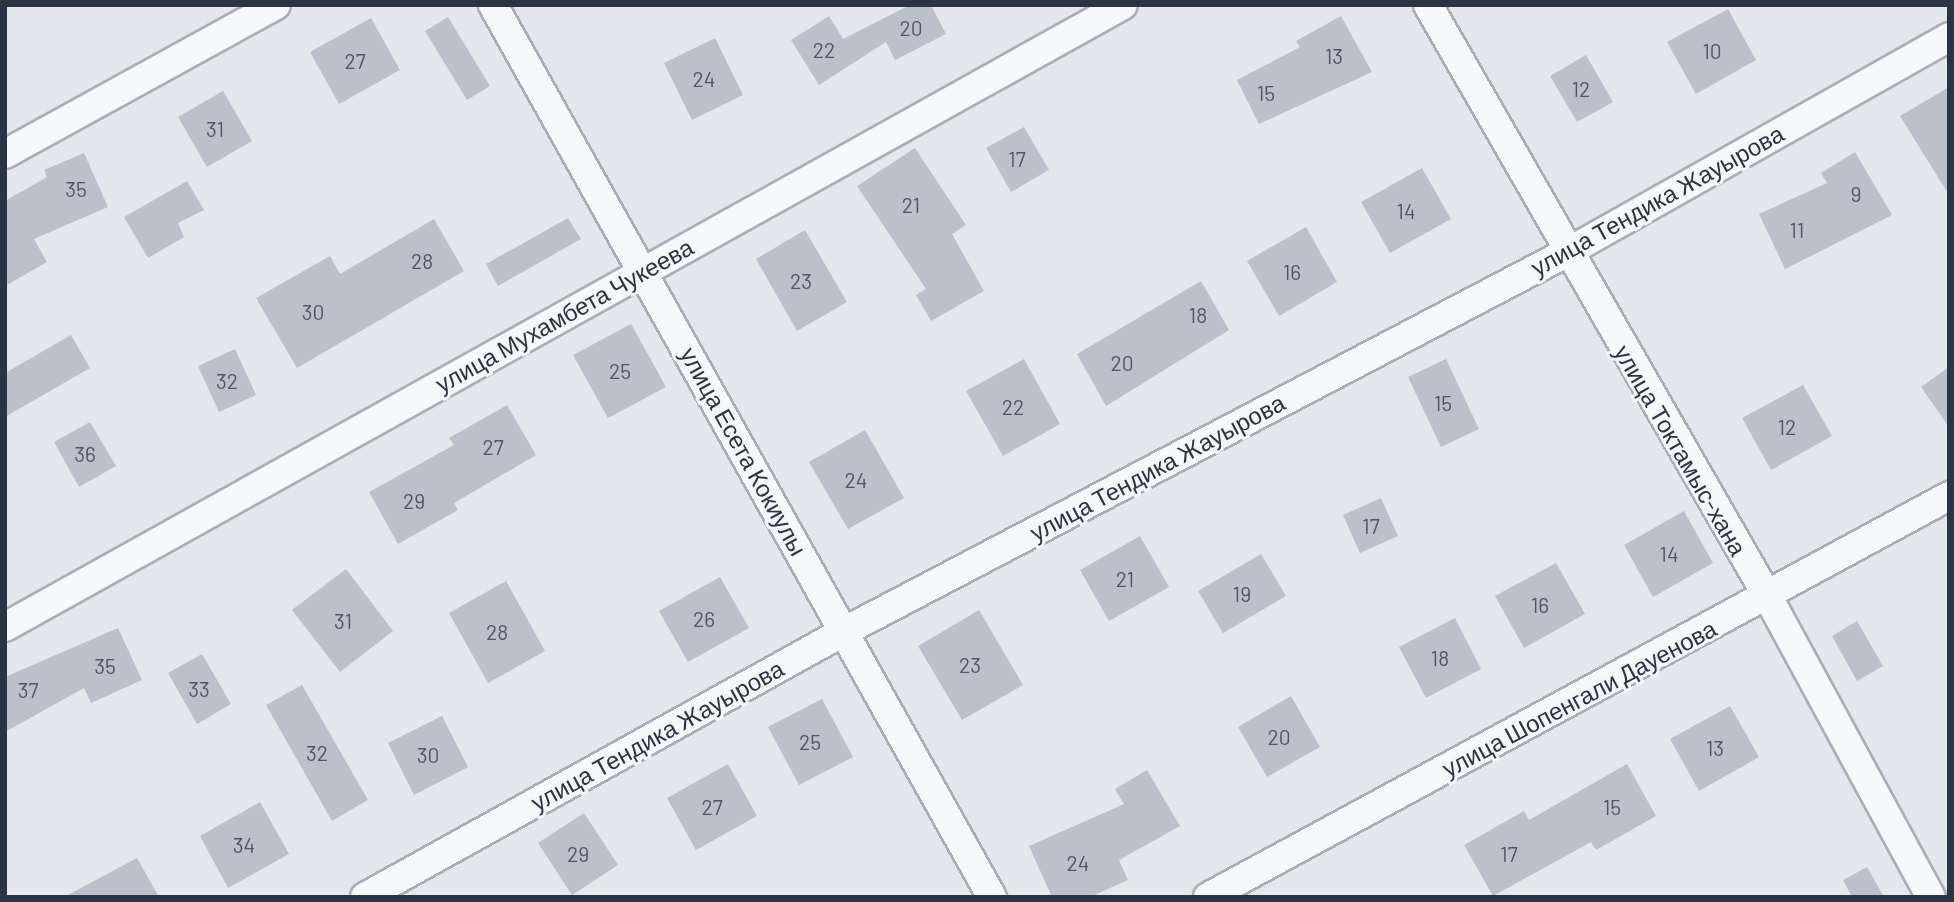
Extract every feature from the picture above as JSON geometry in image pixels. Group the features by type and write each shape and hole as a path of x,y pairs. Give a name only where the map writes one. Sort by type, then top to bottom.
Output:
{"street":[{"path":"5,154 276,5"},
{"name":"улица Есета Кокиулы","path":"493,5 645,270 992,897"},
{"name":"улица Мухамбета Чукеева","path":"5,627 1123,5"},
{"name":"улица Токтамыс-хана","path":"1427,5 1566,253 1768,597 1931,897"},
{"name":"улица Тендика Жауырова","path":"365,897 843,632 1566,253 1949,37"},
{"name":"улица Шопенгали Дауенова","path":"1208,897 1768,597 1949,496"}],"building":[{"path":"910,5 931,5 946,34 895,60 886,42 819,85 791,40 829,16 843,39"},
{"path":"1728,9 1756,60 1696,94 1667,42"},
{"path":"1341,16 1372,72 1259,124 1237,80 1300,47 1296,41"},
{"path":"448,17 490,86 467,100 425,31"},
{"path":"371,18 400,70 339,104 310,52"},
{"path":"715,38 743,95 692,120 664,63"},
{"path":"1586,55 1613,102 1577,122 1550,76"},
{"path":"1949,87 1949,195 1900,116"},
{"path":"223,91 252,141 207,167 178,117"},
{"path":"1024,127 1049,170 1011,192 986,148"},
{"path":"915,148 966,225 952,234 984,291 931,321 916,295 926,289 857,186"},
{"path":"1855,152 1892,215 1785,269 1759,214 1827,183 1821,173"},
{"path":"84,153 108,207 34,239 47,262 5,286 5,201 47,177 44,170"},
{"path":"1422,168 1451,219 1390,253 1361,202"},
{"path":"187,181 204,210 178,223 184,237 148,258 124,217"},
{"path":"568,218 581,239 498,286 486,264"},
{"path":"434,219 464,271 297,368 256,298 330,256 340,274"},
{"path":"1306,227 1337,282 1279,316 1247,261"},
{"path":"805,230 847,302 797,331 756,259"},
{"path":"1201,281 1229,330 1106,406 1077,354"},
{"path":"631,324 666,387 608,418 573,355"},
{"path":"71,335 90,368 5,417 5,373"},
{"path":"235,349 256,395 219,412 198,366"},
{"path":"1024,359 1060,424 1003,456 966,391"},
{"path":"1446,359 1479,429 1441,447 1408,377"},
{"path":"1949,367 1949,427 1921,387"},
{"path":"1803,385 1832,436 1771,470 1742,418"},
{"path":"507,405 536,455 454,503 458,510 398,544 369,492 454,445 449,438"},
{"path":"90,422 116,466 79,487 54,442"},
{"path":"865,430 904,498 848,529 809,462"},
{"path":"1381,498 1398,536 1360,553 1343,515"},
{"path":"1684,511 1713,563 1653,597 1624,545"},
{"path":"1140,536 1169,587 1109,621 1080,570"},
{"path":"1261,554 1286,596 1223,633 1198,591"},
{"path":"1556,563 1585,614 1524,648 1495,596"},
{"path":"346,569 393,631 340,672 292,610"},
{"path":"720,577 749,628 688,662 659,611"},
{"path":"506,581 545,651 488,683 449,613"},
{"path":"979,610 1023,685 962,720 918,646"},
{"path":"1455,618 1481,669 1426,698 1399,647"},
{"path":"1857,621 1883,666 1857,681 1832,636"},
{"path":"118,628 142,680 91,703 84,688 5,732 5,677"},
{"path":"202,654 231,704 197,724 168,673"},
{"path":"302,685 368,800 332,821 266,705"},
{"path":"1291,696 1320,747 1267,777 1238,727"},
{"path":"822,699 853,757 799,785 768,727"},
{"path":"1730,706 1759,757 1699,791 1670,739"},
{"path":"442,716 468,767 414,795 388,743"},
{"path":"728,764 757,816 696,850 667,798"},
{"path":"1627,764 1656,816 1596,850 1591,842 1493,896 1464,845 1524,811 1529,820"},
{"path":"1147,770 1180,826 1119,860 1128,880 1090,897 1052,897 1029,846 1124,804 1115,789"},
{"path":"260,802 289,854 228,888 200,836"},
{"path":"584,813 618,865 572,895 538,843"},
{"path":"137,858 159,897 64,897"},
{"path":"1867,867 1884,897 1852,897 1843,880"}]}
